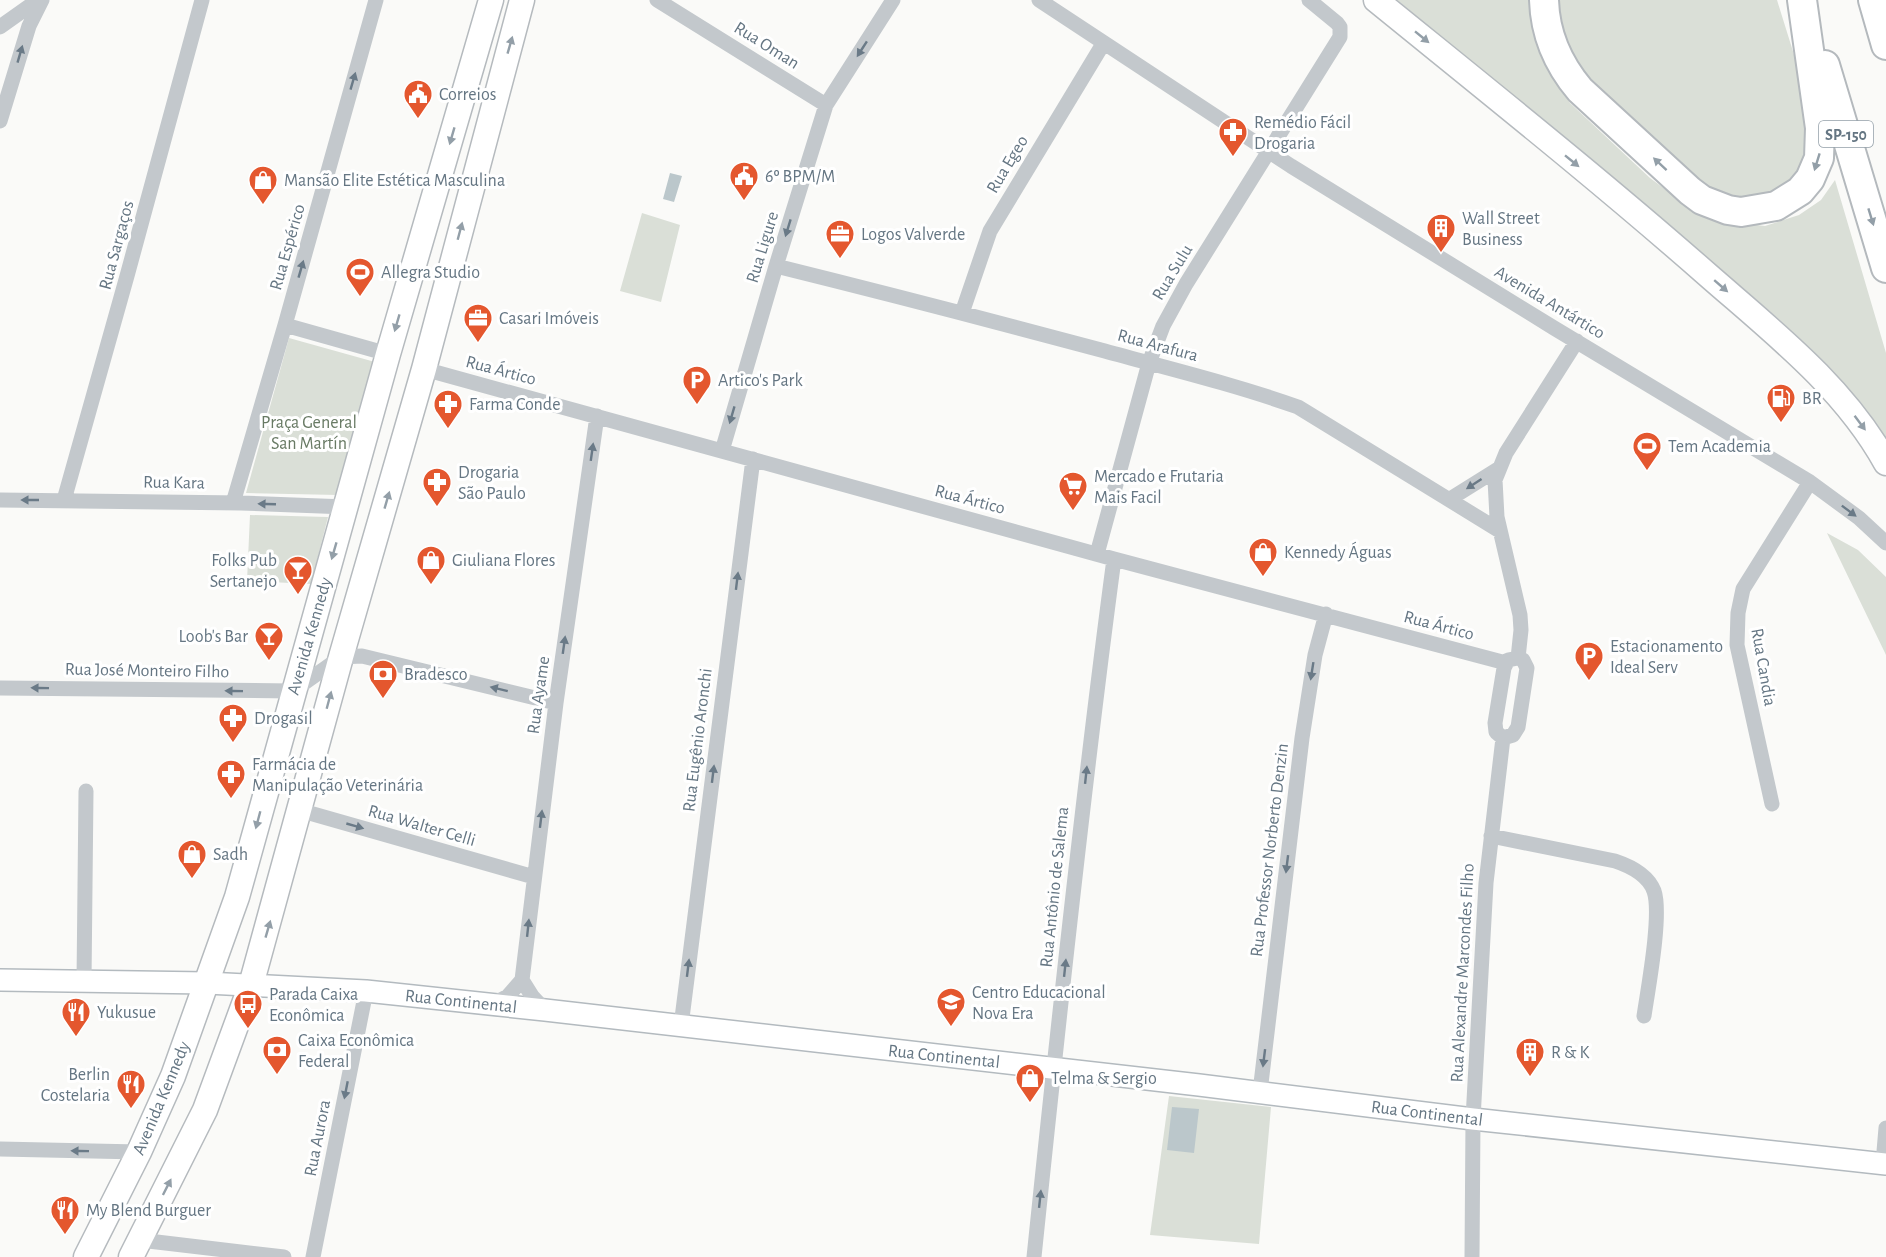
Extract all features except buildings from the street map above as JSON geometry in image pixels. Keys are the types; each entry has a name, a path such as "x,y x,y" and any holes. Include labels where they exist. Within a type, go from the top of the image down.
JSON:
{"highway":[{"path":"1544,0 1553,47 1568,76 1580,90 1690,191 1717,206 1741,212 1765,209 1786,201 1800,191 1810,178 1819,158 1820,128 1804,0"},
{"name":"SP-150","path":"1804,0 1886,268"},
{"path":"1873,0 1886,45"}],"main road":[{"name":"Avenida Kennedy","path":"86,1257 139,1152 173,1076 237,897 388,354 490,0"},
{"name":"Avenida Kennedy","path":"135,1248 206,1110 251,985 341,657 424,369 522,0"},
{"path":"1376,0 1663,235 1787,344 1854,414 1886,463"}],"street":[{"path":"0,27 38,0"},
{"path":"1,111 29,26 42,0"},
{"name":"Rua Sargaços","path":"64,500 128,276 202,0"},
{"name":"Rua Espérico","path":"233,503 376,0"},
{"name":"Rua Oman","path":"657,0 826,105"},
{"name":"Rua Ligure","path":"722,451 826,105 893,0"},
{"name":"Avenida Antártico","path":"1039,0 1269,152 1810,482 1858,518 1886,543"},
{"name":"Rua Sulu","path":"1097,554 1149,363 1163,326 1186,285 1340,38 1340,27 1337,23 1309,0"},
{"name":"Rua Egeo","path":"962,313 990,231 1104,44"},
{"name":"Rua Arafura","path":"776,266 1149,363 1298,406 1500,531"},
{"path":"285,325 388,354"},
{"path":"1512,660 1523,660 1527,668 1518,727 1513,735 1503,738 1496,732 1495,723 1512,660 1521,630 1520,615 1500,531 1495,490 1498,469 1515,437 1577,341"},
{"name":"Rua Ártico","path":"424,369 1114,559 1512,660"},
{"name":"Rua Ayame","path":"522,980 556,703 597,416"},
{"name":"Rua Eugênio Aronchi","path":"681,1026 753,459"},
{"path":"1450,499 1498,469"},
{"name":"Rua Candia","path":"1772,804 1737,645 1737,612 1743,589 1810,482"},
{"name":"Rua Kara","path":"0,500 347,507"},
{"name":"Rua Antônio de Salema","path":"1035,1257 1053,1068 1092,719 1114,559"},
{"name":"Rua Professor Norberto Denzin","path":"1260,1092 1302,738 1315,655 1326,614"},
{"path":"293,691 341,657 362,656 556,703"},
{"name":"Rua José Monteiro Filho","path":"0,688 293,691"},
{"name":"Rua Alexandre Marcondes Filho","path":"1472,1257 1473,1119 1486,883 1503,738"},
{"path":"84,981 86,791"},
{"name":"Rua Walter Celli","path":"299,810 534,877"},
{"path":"1491,836 1615,861 1632,868 1645,878 1654,892 1656,913 1644,1016"},
{"name":"Rua Continental","path":"0,980 207,983 366,991 1053,1068 1473,1119 1885,1163"},
{"path":"493,1004 507,996 522,980 545,1010"},
{"name":"Rua Aurora","path":"313,1257 366,991"},
{"path":"1885,1163 1886,1128"},
{"path":"0,1149 139,1152"},
{"path":"135,1248 284,1257"}],"green space":[{"path":"1397,0 1531,0 1533,27 1545,65 1570,103 1650,178 1677,198 1733,222 1765,226 1799,215 1821,200 1835,180 1886,353 1886,439 1847,387 1772,313"},
{"path":"1559,0 1777,0 1810,106 1812,138 1797,182 1758,198 1735,196 1704,185 1595,89 1570,58 1561,25"},
{"path":"642,213 680,225 661,302 620,291"},
{"name":"Praça General San Martín","path":"289,338 375,362 338,495 246,493"},
{"path":"250,515 328,517 311,584 247,581"},
{"path":"1827,533 1858,550 1886,577 1886,655"},
{"path":"1169,1096 1271,1107 1259,1244 1150,1235"}],"shaded area":[{"path":"670,173 682,176 674,202 663,199"},
{"path":"1172,1107 1199,1109 1194,1153 1167,1150"}],"place":[{"name":"Correios","path":"418,120"},
{"name":"Remédio Fácil Drogaria","path":"1233,158"},
{"name":"6º BPM/M","path":"744,202"},
{"name":"Mansão Elite Estética Masculina","path":"263,206"},
{"name":"Wall Street Business","path":"1441,254"},
{"name":"Logos Valverde","path":"840,260"},
{"name":"Allegra Studio","path":"360,298"},
{"name":"Casari Imóveis","path":"478,344"},
{"name":"Artico's Park","path":"697,406"},
{"name":"BR","path":"1781,424"},
{"name":"Farma Conde","path":"448,430"},
{"name":"Tem Academia","path":"1647,472"},
{"name":"Drogaria São Paulo","path":"437,508"},
{"name":"Mercado e Frutaria Mais Facil","path":"1073,512"},
{"name":"Kennedy Águas","path":"1263,578"},
{"name":"Giuliana Flores","path":"431,586"},
{"name":"Folks Pub Sertanejo","path":"298,596"},
{"name":"Loob's Bar","path":"269,662"},
{"name":"Estacionamento Ideal Serv","path":"1589,682"},
{"name":"Bradesco","path":"383,700"},
{"name":"Drogasil","path":"233,744"},
{"name":"Farmácia de Manipulação Veterinária","path":"231,800"},
{"name":"Sadh","path":"192,880"},
{"name":"Centro Educacional Nova Era","path":"951,1028"},
{"name":"Parada Caixa Econômica","path":"248,1030"},
{"name":"Yukusue","path":"76,1038"},
{"name":"Caixa Econômica Federal","path":"277,1076"},
{"name":"R & K","path":"1530,1078"},
{"name":"Telma & Sergio","path":"1030,1104"},
{"name":"Berlin Costelaria","path":"131,1110"},
{"name":"My Blend Burguer","path":"65,1236"}]}
